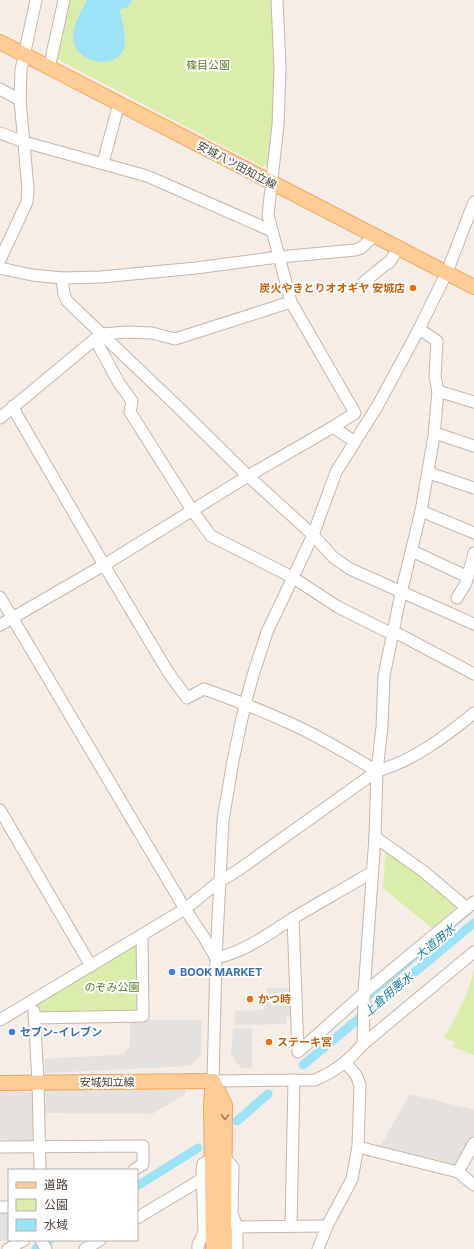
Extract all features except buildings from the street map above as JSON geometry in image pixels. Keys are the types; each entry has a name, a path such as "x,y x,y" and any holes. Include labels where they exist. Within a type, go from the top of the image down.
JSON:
{"main road":[{"name":"安城八ツ田知立線","path":"0,42 272,184 474,287"},
{"name":"安城知立線","path":"0,1083 213,1081"},
{"path":"213,1081 211,1104 218,1158 224,1249"},
{"path":"213,1249 218,1158"}],"street":[{"path":"0,260 27,202 28,189 20,100 21,70 36,0"},
{"path":"49,68 64,0"},
{"path":"0,625 104,565 248,476 355,413 291,302 268,215 278,125 280,68 277,0"},
{"path":"0,89 20,100"},
{"path":"103,163 119,103"},
{"path":"0,132 24,142 147,176 272,231"},
{"path":"474,202 447,272 419,329 378,405 336,472 313,535 267,632 245,704 223,820 216,958 213,1081 315,1080 326,1075 345,1062 357,1052 363,1044 474,952"},
{"path":"0,268 32,275 62,278 101,277 355,250 361,248 374,236"},
{"path":"364,282 390,262 398,248"},
{"path":"62,278 64,294 67,301 98,337 177,406 248,476 313,535 336,560 350,569 474,624"},
{"path":"0,418 98,337 127,332 152,333 175,339 291,302"},
{"path":"363,1044 364,1002 375,837 377,771 382,727 384,676 422,511 435,433 438,391 435,378 437,341 419,329"},
{"path":"98,337 119,383 132,401 130,412 192,510 211,536 292,577 338,607 474,674"},
{"path":"438,391 474,402"},
{"path":"13,406 104,565 168,672 187,698 204,689 245,704 297,726 377,771"},
{"path":"333,427 355,442"},
{"path":"435,433 474,446"},
{"path":"429,473 474,488"},
{"path":"422,511 474,533"},
{"path":"412,551 468,577"},
{"path":"457,598 466,583 474,553"},
{"path":"0,597 184,909 216,958"},
{"path":"0,1020 184,909 220,881 237,871 377,771 392,767 428,747 474,713"},
{"path":"0,810 91,966"},
{"path":"293,918 298,1052 364,1002 471,905 375,837"},
{"path":"216,958 229,956 253,944 293,918 372,872"},
{"path":"34,1018 143,1016 142,935"},
{"path":"33,1000 38,1082 40,1169"},
{"path":"318,1249 327,1226 352,1179 358,1147 360,1085 356,1075 345,1062"},
{"path":"291,1226 294,1080"},
{"path":"458,1172 474,1143"},
{"path":"0,1147 143,1146 143,1164 136,1169"},
{"path":"358,1147 458,1172 474,1185"},
{"path":"196,1248 204,1233 202,1179 203,1164 218,1158 233,1167 232,1213 237,1227 237,1249"},
{"path":"138,1217 202,1179"},
{"path":"237,1227 327,1226"},
{"path":"8,1249 22,1241"},
{"path":"85,1249 98,1241"}],"green space":[{"name":"篠目公園","path":"67,0 272,0 274,110 269,163 263,167 57,59 55,56"},
{"path":"386,847 456,907 433,929 383,888"},
{"name":"のぞみ公園","path":"136,942 139,944 140,1009 135,1014 41,1014 38,1007 40,1000"},
{"path":"474,968 474,1055 453,1047 455,1042 444,1038 466,996"}],"shaded area":[{"path":"267,988 295,988 294,1017 286,1017 286,1024 235,1025 235,1011 264,1010"},
{"path":"130,1020 202,1020 201,1055 190,1066 45,1073 44,1059 123,1054 130,1046"},
{"path":"252,1028 252,1068 241,1068 231,1053 233,1029"},
{"path":"185,1088 185,1094 152,1114 45,1113 46,1090"},
{"path":"0,1090 34,1093 35,1142 0,1139"},
{"path":"410,1094 474,1110 474,1135 457,1164 380,1147"},
{"path":"0,1212 8,1212 8,1240 0,1241"}],"water":[{"path":"87,0 132,0 127,8 120,9 125,43 122,52 116,58 99,62 89,59 81,54 75,47 73,38 74,28"}],"waterway":[{"name":"大道用水","path":"368,1000 472,911"},
{"name":"上倉用悪水","path":"303,1065 474,923"},
{"name":"上倉用悪水","path":"237,1121 268,1094"},
{"name":"上倉用悪水","path":"138,1185 198,1148"},
{"name":"上倉用悪水","path":"36,1249 48,1241"}],"place":[{"name":"炭火やきとりオオギヤ 安城店","path":"413,288"},
{"name":"BOOK MARKET","path":"172,972"},
{"name":"かつ時","path":"250,999"},
{"name":"セブン-イレブン","path":"12,1032"},
{"name":"ステーキ宮","path":"269,1042"}]}
